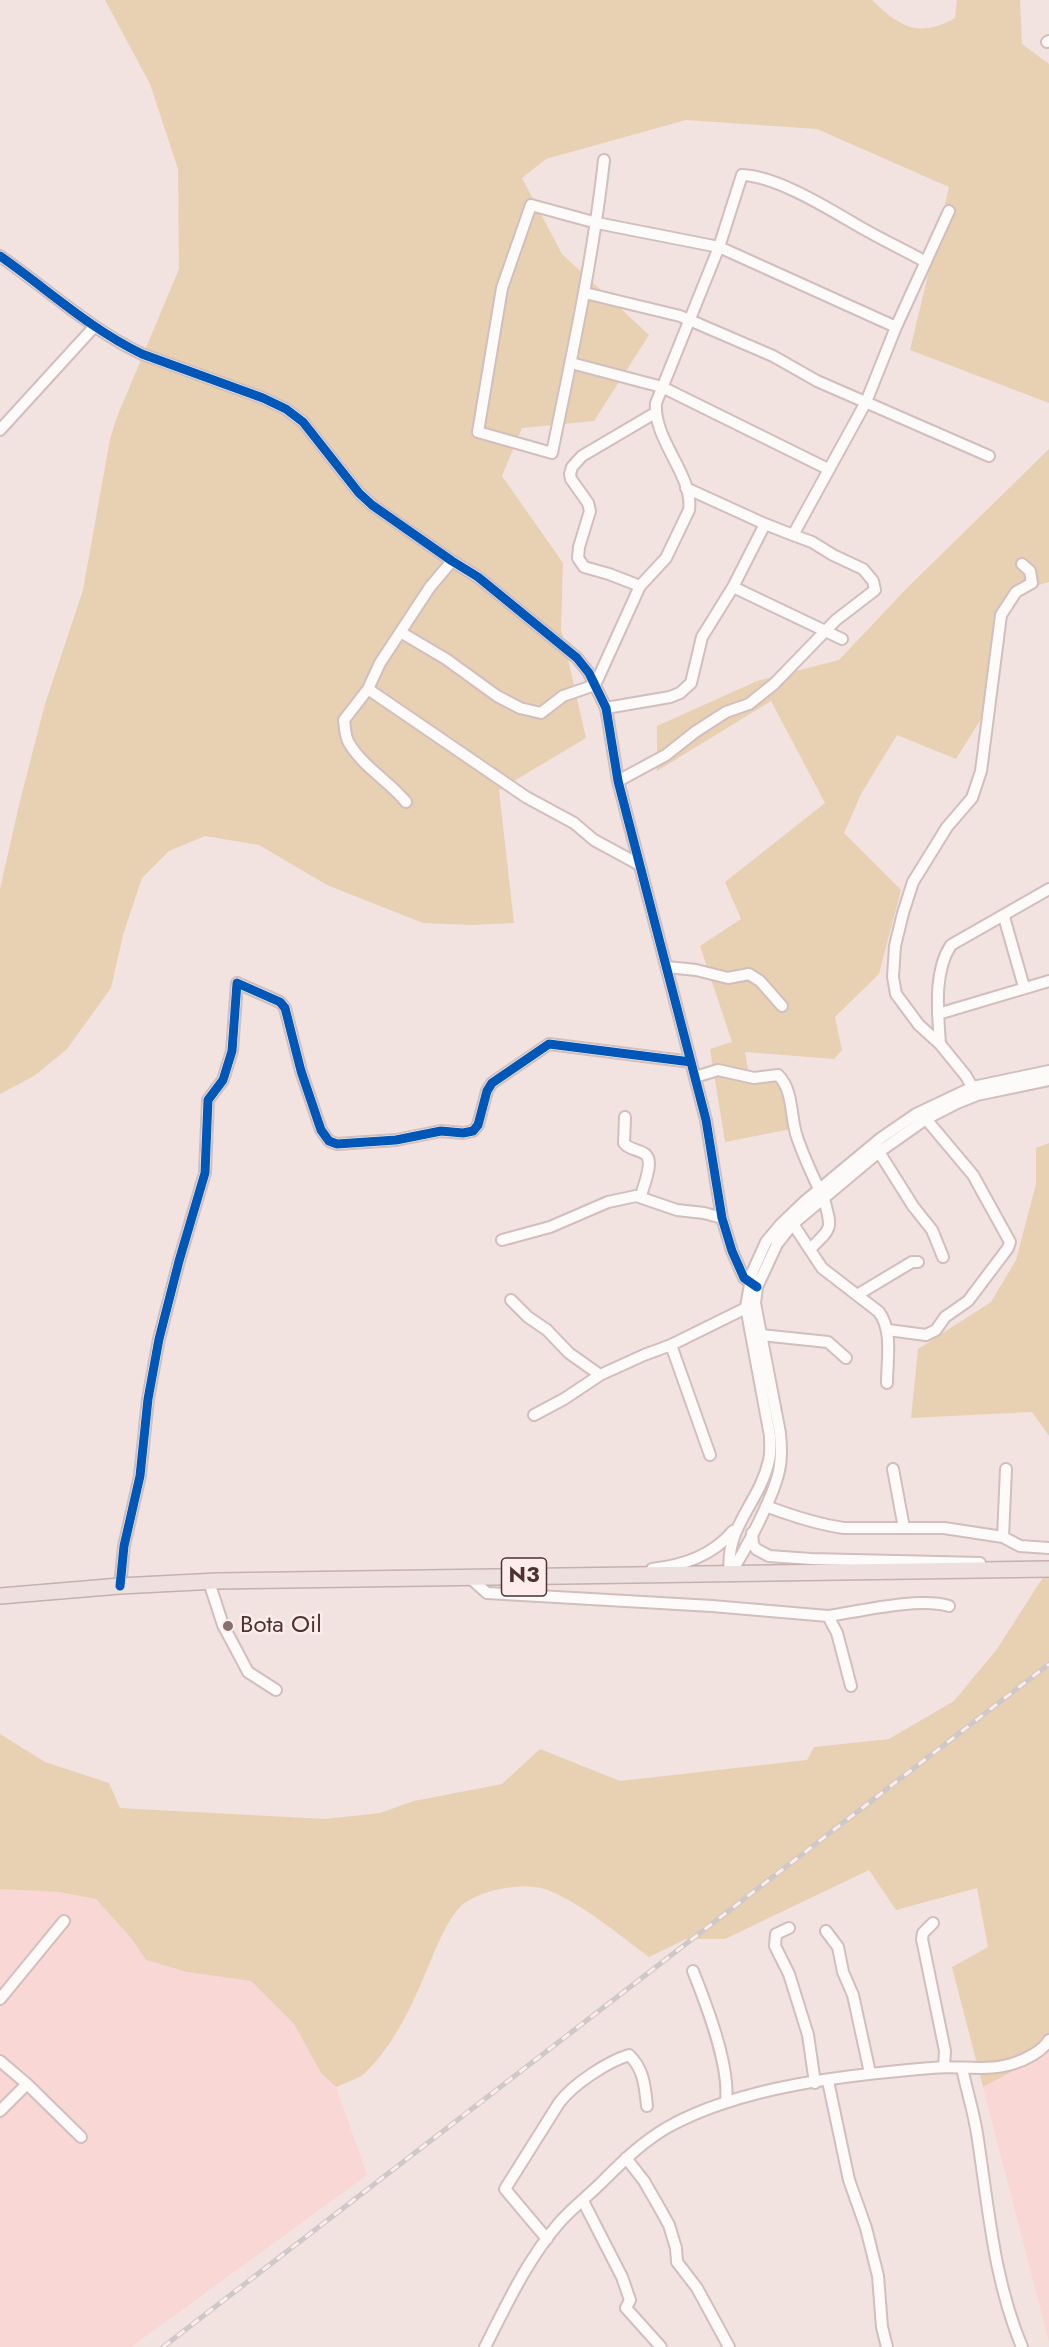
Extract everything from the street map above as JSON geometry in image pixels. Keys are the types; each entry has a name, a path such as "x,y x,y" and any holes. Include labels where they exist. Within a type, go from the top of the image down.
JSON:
{"highway":[{"name":"N3","path":"0,1596 120,1586 208,1582 1049,1567"}],"street":[{"path":"604,160 597,223 585,293 552,453 478,432 502,288 531,205 597,223 719,247 896,327"},
{"path":"402,633 446,659 497,696 519,708 541,713 563,696 595,685 640,586 666,558 689,510 690,501 686,488 655,414 662,387 719,247 742,175 754,176 828,208 926,262"},
{"path":"793,535 866,402 896,327 949,211"},
{"path":"0,256 94,327 142,354 263,398 286,409 303,422 372,506 478,577 577,658 590,673 606,708 618,781 706,1120 722,1218 737,1266 753,1285"},
{"path":"585,293 650,307 689,320 773,356 800,374 989,456"},
{"path":"0,430 94,327"},
{"path":"571,363 662,387 828,469"},
{"path":"640,586 584,567 578,558 590,511 588,503 570,474 572,466 582,456 655,414"},
{"path":"618,781 666,755 726,712 749,704 774,684 855,603 875,590 873,581 863,569 812,542 765,524 686,488"},
{"path":"606,708 670,697 680,693 691,683 702,638 733,587 765,524"},
{"path":"406,802 396,790 370,768 348,742 344,720 368,689 380,663 402,633 430,587 452,561"},
{"path":"975,1091 940,1044 920,1025 896,994 893,977 895,946 913,882 947,827 972,798 981,771 1001,615 1016,592 1032,583 1030,571 1022,564"},
{"path":"733,587 842,639"},
{"path":"368,689 526,797 574,823 594,840 640,866"},
{"path":"940,1044 938,1014 943,956 951,945 1049,889"},
{"path":"1004,916 1023,987"},
{"path":"667,967 696,970 728,978 748,974 760,981 782,1006"},
{"path":"938,1014 1049,981"},
{"path":"120,1586 124,1546 140,1476 148,1399 159,1339 178,1261 203,1182 208,1100 223,1080 232,1051 237,982 280,1002 285,1008 301,1071 321,1130 329,1141 337,1144 396,1140 441,1131 464,1133 473,1131 478,1125 487,1091 492,1083 549,1044 691,1062"},
{"path":"695,1077 718,1070 754,1078 778,1075 783,1080 789,1096 796,1136 831,1224 828,1233 810,1249"},
{"path":"753,1285 777,1244 793,1224 880,1138 916,1113 975,1091 1049,1071"},
{"path":"730,1574 728,1557 732,1540 758,1491 770,1458 770,1436 751,1305 753,1285 766,1242 781,1224 926,1119 975,1091 1049,1080"},
{"path":"625,1117 624,1143 645,1154 648,1158 649,1167 641,1196"},
{"path":"888,1330 927,1335 936,1330 945,1317 968,1301 1008,1248 1010,1242 973,1175 926,1119"},
{"path":"879,1152 913,1206 932,1230 943,1257"},
{"path":"502,1240 550,1227 609,1202 641,1196 677,1210 722,1218"},
{"path":"793,1224 822,1268 885,1319 888,1330 887,1383"},
{"path":"857,1295 912,1262 918,1262"},
{"path":"511,1300 528,1317 547,1330 569,1353 600,1376"},
{"path":"730,1574 766,1506 779,1472 781,1454 780,1433 761,1335 751,1305"},
{"path":"534,1415 600,1376 671,1345 751,1305"},
{"path":"761,1335 828,1342 846,1358"},
{"path":"671,1345 710,1455"},
{"path":"893,1469 904,1528"},
{"path":"1003,1537 1006,1469"},
{"path":"766,1506 810,1522 830,1526 944,1528 1003,1537 1020,1546 1049,1548"},
{"path":"591,1576 657,1569 695,1560 714,1550 739,1524"},
{"path":"752,1531 753,1544 756,1549 769,1557 1049,1567"},
{"path":"469,1577 487,1593 828,1616 890,1606 938,1603 949,1606"},
{"path":"208,1582 223,1624 248,1672 276,1690"},
{"path":"828,1616 837,1633 851,1686"},
{"path":"0,1999 64,1921"},
{"path":"933,1923 923,1933 922,1939 945,2051 944,2067"},
{"path":"789,1928 776,1935 775,1946 789,1974 808,2035 815,2083"},
{"path":"826,1931 838,1947 843,1972 854,1995 870,2073"},
{"path":"693,1971 715,2031 728,2090 726,2101"},
{"path":"485,2347 519,2281 560,2222 645,2141 669,2127 726,2101 815,2083 870,2073 944,2067 987,2068 1013,2064 1045,2048 1049,2040"},
{"path":"547,2239 505,2189 559,2103 567,2093 586,2078 629,2055 635,2061 644,2079 647,2106"},
{"path":"0,2061 81,2136"},
{"path":"962,2068 978,2137 999,2281 1022,2347"},
{"path":"828,2081 849,2180 866,2228 878,2276 882,2327 887,2347"},
{"path":"0,2111 27,2084"},
{"path":"626,2158 644,2181 669,2225 676,2248 677,2262 697,2288 729,2347"},
{"path":"583,2201 622,2277 630,2300 626,2308 660,2347"},
{"path":"1011,2347 1016,2347"}],"shaded area":[{"path":"105,0 872,0 900,23 910,27 930,28 955,18 957,0 1020,0 1022,44 1049,64 1049,403 910,350 949,187 817,129 686,120 546,159 522,178 562,254 649,335 594,421 522,428 502,476 563,563 561,629 586,738 499,790 514,923 471,925 423,923 327,885 259,845 205,836 169,851 142,878 123,935 111,988 67,1049 34,1076 0,1094 0,889 45,704 83,590 110,439 179,269 178,169 150,84"},
{"path":"1049,449 1049,582 1007,594 981,719 956,759 897,735 861,794 844,833 901,890 879,974 835,1017 842,1050 834,1059 745,1052 750,1082 777,1077 791,1129 725,1142 710,1049 732,1042 700,946 741,919 725,882 825,803 771,701 657,771 657,726 757,681 839,660 907,588"},
{"path":"1049,1143 1049,1436 1032,1412 911,1418 918,1349 991,1302 1016,1260 1036,1184 1036,1148"},
{"path":"1049,1568 1049,2045 1034,2060 983,2087 952,1967 988,1947 977,1888 896,1910 869,1870 725,1939 686,1939 649,1957 604,1923 555,1893 533,1887 496,1890 473,1898 459,1908 439,1943 413,2002 387,2047 365,2073 336,2087 321,2073 294,2024 251,1981 187,1972 146,1960 132,1939 96,1899 59,1892 0,1889 0,1734 45,1762 109,1783 120,1808 325,1819 380,1813 414,1801 502,1784 540,1749 620,1781 807,1760 814,1747 889,1739 954,1701 997,1649"},
{"path":"0,1889 59,1892 96,1899 132,1939 146,1960 187,1972 251,1981 294,2024 321,2073 336,2087 367,2175 131,2347 0,2347"},
{"path":"1049,2045 1049,2342 983,2087 1034,2060"}],"railway":[{"path":"163,2347 1049,1664"}],"cycle path":[{"path":"0,256 87,321 123,344 142,354 263,398 286,409 303,422 359,493 372,505 478,577 577,658 589,673 606,708 618,781 706,1120 722,1218 732,1251 744,1278 757,1287"},
{"path":"120,1586 124,1546 140,1476 148,1399 159,1339 205,1173 208,1100 223,1080 232,1051 237,983 280,1002 285,1008 301,1071 321,1130 329,1141 337,1144 396,1140 441,1131 463,1133 473,1131 478,1125 487,1091 492,1083 549,1044 691,1062"}],"place":[{"name":"Bota Oil","path":"228,1626"}]}
